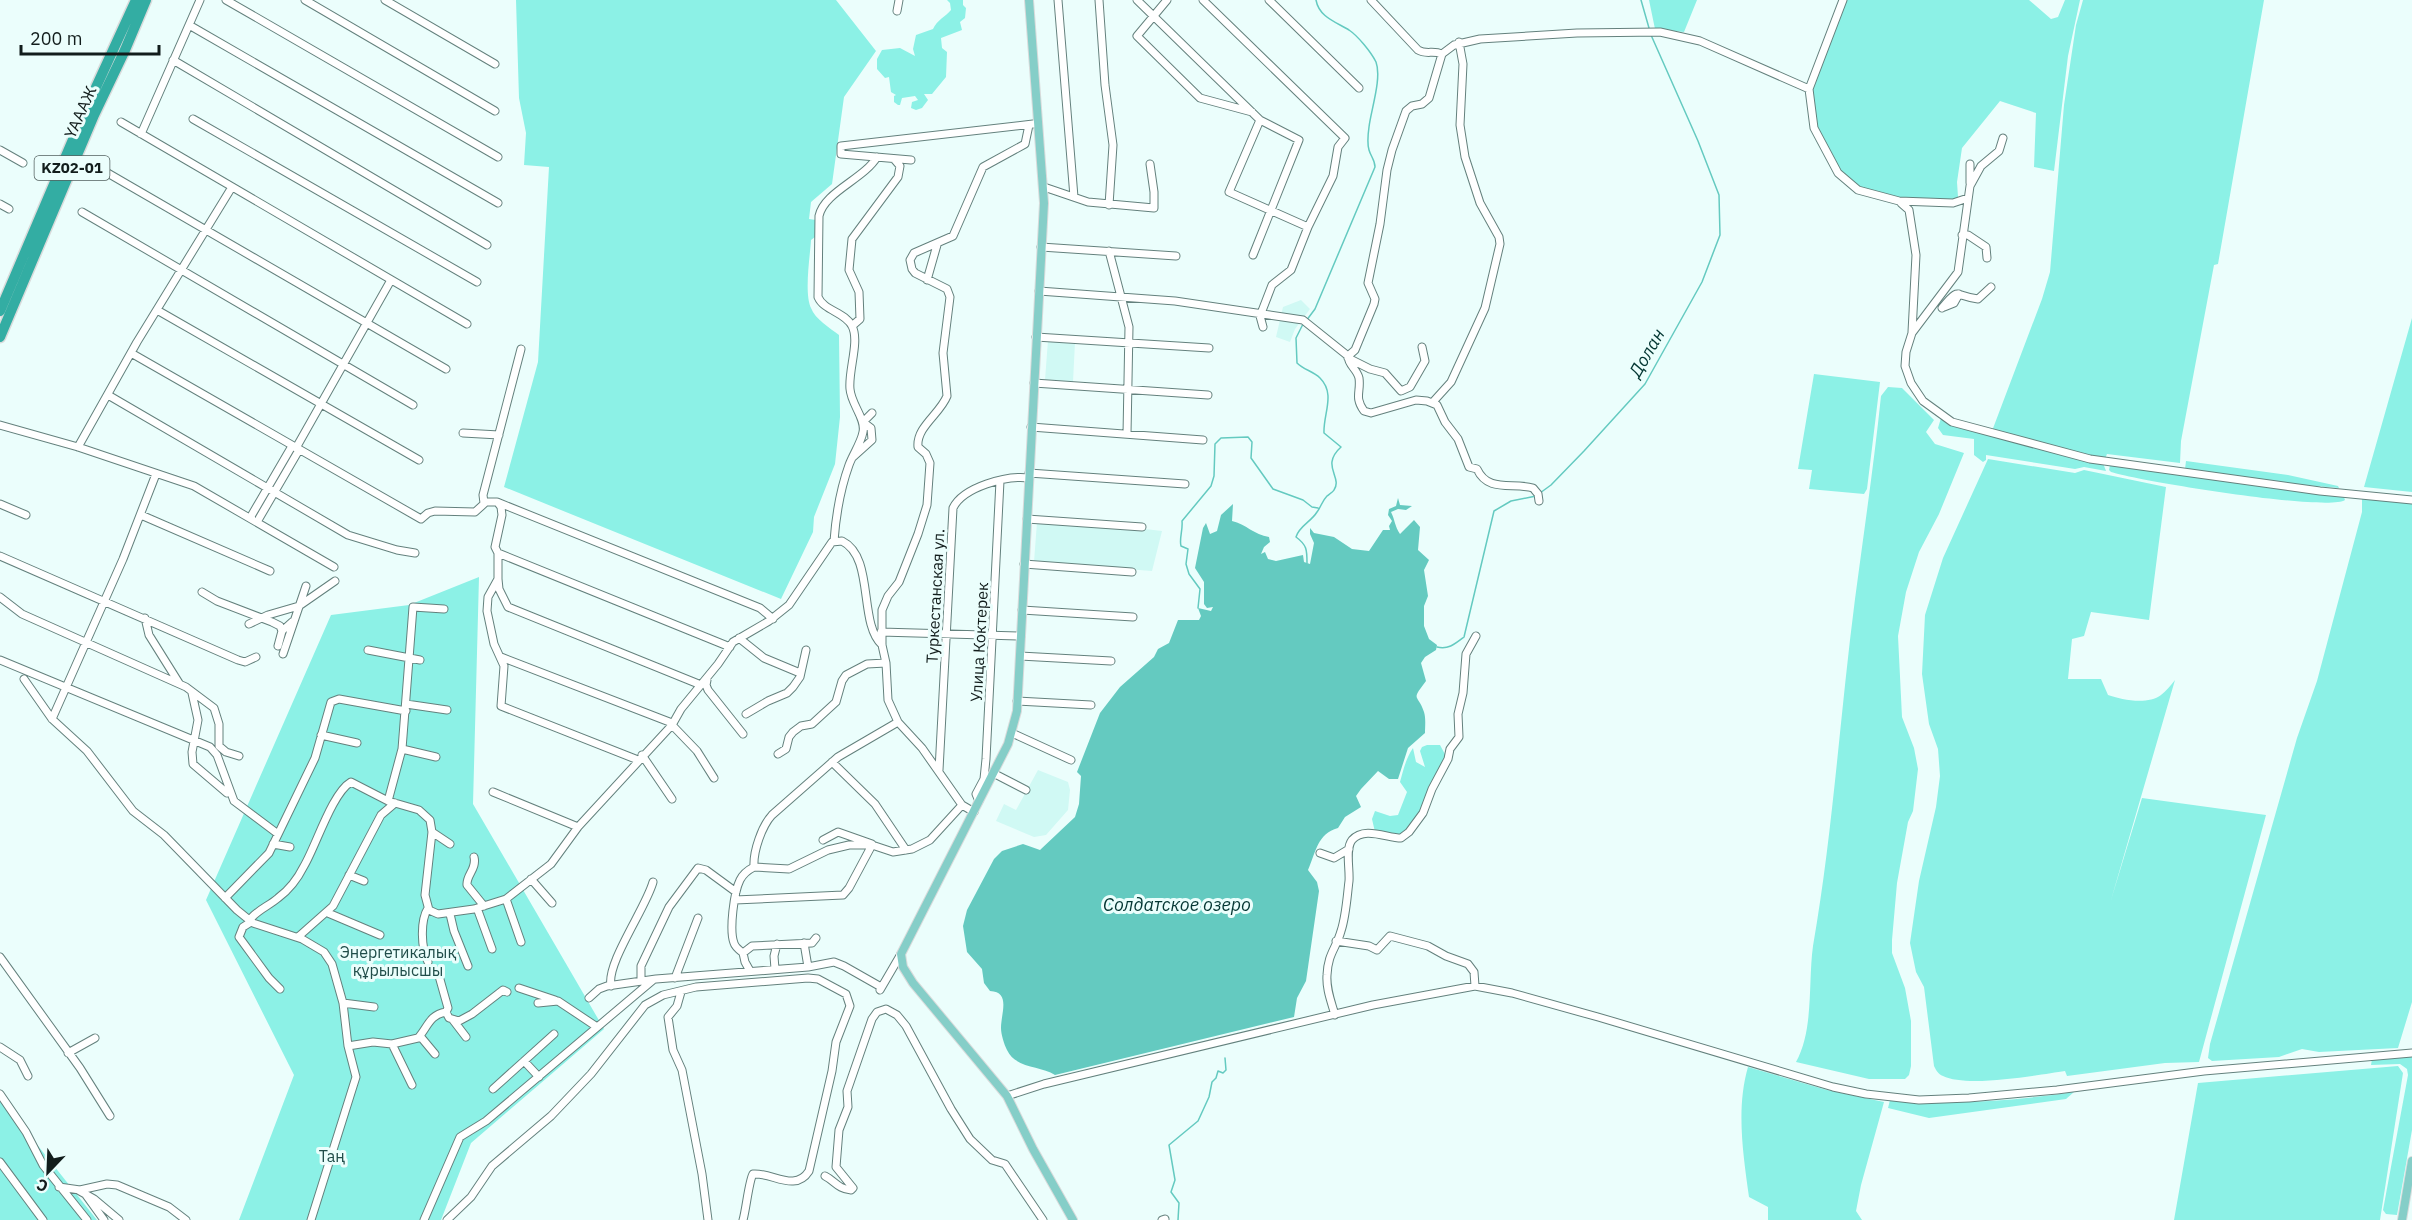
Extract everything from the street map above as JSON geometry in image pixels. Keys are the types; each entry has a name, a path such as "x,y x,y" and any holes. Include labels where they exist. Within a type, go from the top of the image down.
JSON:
{"highway":[{"name":"ҮАААЖ","path":"0,311 86,109 136,0"},
{"name":"ҮАААЖ","path":"0,337 94,115 146,0"}],"main road":[{"path":"1029,0 1034,124 1044,187 1017,701 1012,733 974,812 896,956 913,983 1007,1096 1033,1149 1073,1220"},
{"path":"2402,1220 2412,1161"}],"street":[{"path":"141,134 200,0"},
{"path":"226,0 498,157"},
{"path":"305,0 495,111"},
{"path":"385,0 495,64"},
{"path":"897,10 898,0"},
{"path":"1058,0 1074,197"},
{"path":"1099,0 1105,85 1113,145 1109,205"},
{"path":"1137,0 1260,120 1299,140 1253,255"},
{"path":"1167,0 1137,36 1200,98 1252,112"},
{"path":"1203,0 1345,138 1338,147 1333,176 1308,226 1291,270 1272,285 1261,313 1263,327"},
{"path":"1269,0 1359,88"},
{"path":"1371,0 1418,50 1425,53 1442,54"},
{"path":"1843,0 1809,89 1814,128 1838,173 1865,194 1899,201 1953,203 1968,198"},
{"path":"189,25 498,203"},
{"path":"1348,357 1355,350 1374,304 1375,299 1368,284 1392,150 1406,111 1426,102 1442,54 1459,42 1630,31 1673,34 1700,41 1809,89"},
{"path":"1432,403 1451,382 1485,308 1500,244 1499,237 1480,203 1465,157 1460,125 1463,64 1459,42"},
{"path":"173,60 487,244"},
{"path":"193,119 477,282"},
{"path":"1260,120 1229,192 1308,226"},
{"path":"120,122 467,324"},
{"path":"911,159 842,154 842,146 1034,124"},
{"path":"974,812 962,805 939,770 898,722 888,700 881,632 882,607 899,582 927,505 930,463 926,454 918,447 917,441 922,429 947,396 943,353 950,297 947,289 927,280 912,269 910,260 914,253 937,245 954,234 983,167 1025,144 1034,124"},
{"path":"1970,186 1981,166 1999,151 2003,138"},
{"path":"0,150 23,163"},
{"path":"834,541 838,501 852,458 863,434 863,422 852,402 850,390 854,342 852,326 822,304 818,297 819,212 828,200 873,164 877,157"},
{"path":"852,326 860,319 861,309 858,287 849,270 852,239 898,177 900,166 894,159"},
{"path":"1044,187 1088,202 1155,207 1150,164"},
{"path":"1912,333 1958,272 1970,186 1970,164"},
{"path":"99,168 446,369"},
{"path":"78,447 131,353 232,187"},
{"path":"1899,201 1909,210 1916,255 1912,333 1906,352 1905,366 1911,383 1923,401 1952,422 2090,459 2320,491 2412,500"},
{"path":"1909,210 1914,202"},
{"path":"0,204 9,209"},
{"path":"82,212 414,405"},
{"path":"1962,235 1968,235 1986,248 1987,258"},
{"path":"927,280 937,245"},
{"path":"1041,247 1176,256"},
{"path":"1109,251 1129,327 1127,434"},
{"path":"1958,272 1966,275"},
{"path":"253,520 391,280"},
{"path":"1930,309 1942,308 1954,303 1959,294 1978,298 1991,287"},
{"path":"1039,291 1175,302 1305,321 1348,357 1370,369 1385,372 1401,391 1410,387 1425,361 1422,347"},
{"path":"157,310 419,460"},
{"path":"1036,337 1209,348"},
{"path":"484,503 483,495 521,349"},
{"path":"131,353 421,519 435,511 475,512 484,503 491,501 760,609 772,619"},
{"path":"1348,357 1359,376 1358,402 1364,411 1371,413 1416,400 1437,405 1458,439 1469,468 1477,469 1481,477 1498,485 1533,488 1538,494 1539,501"},
{"path":"1034,383 1208,394"},
{"path":"108,395 348,535 415,553"},
{"path":"863,422 868,420 872,413"},
{"path":"852,458 866,448 873,438 870,426 863,422"},
{"path":"0,425 78,447 194,486 334,567"},
{"path":"1031,427 1203,440"},
{"path":"463,433 499,435"},
{"path":"52,719 105,601 156,474"},
{"name":"Туркестанская ул.","path":"939,770 955,504 967,491 1000,481 1029,476 1185,484"},
{"name":"Улица Коктерек","path":"979,801 976,794 984,779 987,759 1000,481"},
{"path":"498,503 502,510 495,547 498,553 498,579 508,607 701,685"},
{"path":"0,504 26,515"},
{"path":"141,515 270,572"},
{"path":"1027,519 1142,527"},
{"path":"428,908 438,915 450,914 506,900 551,864 578,827 672,724 729,647 789,605 830,543 834,541 847,543 856,553 868,609 878,641 882,645"},
{"path":"498,553 729,647"},
{"path":"0,556 242,661 256,657"},
{"path":"1024,564 1132,572"},
{"path":"498,579 488,597 487,611 494,644 501,657 505,673 501,706 640,758 672,798"},
{"path":"249,624 263,617 299,606 335,581"},
{"path":"283,654 306,585"},
{"path":"202,592 263,617 280,626 282,631"},
{"path":"0,597 22,614 179,683 214,708 219,724 219,746 226,752 239,756"},
{"path":"298,937 328,913 381,815 392,802 402,749 411,659 413,607 444,609"},
{"path":"1022,610 1133,617"},
{"path":"145,618 149,635 179,683"},
{"path":"278,646 282,631 292,622"},
{"path":"881,632 1021,636"},
{"path":"1320,853 1335,858 1348,849 1353,840 1362,834 1401,838 1409,832 1423,813 1432,789 1448,759 1450,749 1459,737 1458,714 1463,693 1466,654 1476,636"},
{"path":"739,638 764,658 800,673"},
{"path":"368,650 420,660"},
{"path":"746,714 787,693 797,683 806,650"},
{"path":"1020,656 1112,661"},
{"path":"501,657 672,724 696,751 714,778"},
{"path":"0,660 210,747 215,753 230,796"},
{"path":"778,754 786,749 789,736 793,732 801,726 812,724 836,702 843,678 867,664 886,663"},
{"path":"708,678 707,687 743,734"},
{"path":"24,679 52,719 87,751 133,811 164,835 225,898 250,921 298,937 328,957 332,964 356,1077 311,1220"},
{"path":"192,693 198,720 193,741 193,764 237,804 278,834"},
{"path":"225,898 269,853 315,758 327,710 333,700 447,710"},
{"path":"1017,701 1091,705"},
{"path":"754,867 758,846 768,819 843,753 898,722"},
{"path":"1012,733 1071,760"},
{"path":"321,735 357,743"},
{"path":"402,749 436,757"},
{"path":"832,762 875,804 906,850"},
{"path":"993,773 1026,790"},
{"path":"280,989 268,978 239,937 243,927 254,914 279,898 296,879 305,866 337,799 351,782 392,802 424,812 430,820 432,832 425,895 428,908 422,921 428,962"},
{"path":"493,792 578,827"},
{"path":"823,840 838,832 893,852 906,850 930,840 962,805"},
{"path":"432,832 450,844"},
{"path":"273,844 290,847"},
{"path":"750,971 743,953 736,947 733,938 736,896 744,874 754,867 789,869 835,848 874,846"},
{"path":"641,981 641,966 669,907 698,868 706,870 736,896 843,895 874,846"},
{"path":"1335,1015 1327,990 1328,961 1341,933 1349,879 1348,849"},
{"path":"474,857 475,865 466,882 481,907 492,949"},
{"path":"349,875 364,881"},
{"path":"531,879 552,903"},
{"path":"611,986 612,971 653,882"},
{"path":"506,900 521,942"},
{"path":"328,913 380,935"},
{"path":"450,914 454,932 468,966"},
{"path":"675,978 698,918"},
{"path":"1336,941 1369,946 1377,950 1390,936 1428,946 1446,957 1468,964 1474,972 1475,986"},
{"path":"743,953 752,946 804,943 812,942 816,938"},
{"path":"804,943 808,967"},
{"path":"776,969 774,956 777,944"},
{"path":"589,998 599,989 641,981 837,963 881,989 896,956"},
{"path":"0,957 110,1116"},
{"path":"439,976 448,1004 446,1012"},
{"path":"447,1220 471,1197 492,1166 551,1116 591,1074 645,1005 663,995 709,986 818,979 846,994 849,999 849,1013 836,1042 832,1071 808,1174 793,1182 753,1174 749,1181 749,1196 743,1220"},
{"path":"424,1220 460,1137 486,1120 653,980"},
{"path":"1007,1096 1056,1081 1372,1005 1475,986 1512,993 1598,1017 1833,1087 1866,1094 1919,1100 2057,1090 2204,1071 2412,1053"},
{"path":"519,988 555,1000 597,1027"},
{"path":"453,1020 459,1021 503,990 507,992"},
{"path":"681,992 677,1006 668,1017 673,1050 682,1070 708,1220"},
{"path":"538,1003 555,1000"},
{"path":"342,1003 374,1007"},
{"path":"825,1176 844,1190 853,1188 836,1167 839,1130 848,1107 847,1091 872,1019 881,1010 889,1009 906,1026 970,1139 992,1160 1005,1164 1043,1220"},
{"path":"348,1046 373,1042 392,1044 413,1041 420,1036 434,1016 446,1012"},
{"path":"446,1012 466,1037"},
{"path":"494,1089 554,1034"},
{"path":"420,1036 435,1054"},
{"path":"68,1053 95,1038"},
{"path":"392,1044 412,1085"},
{"path":"0,1047 20,1060 28,1076"},
{"path":"524,1061 538,1077"},
{"path":"0,1095 22,1125 43,1165 58,1187 87,1220"},
{"path":"0,1161 42,1220"},
{"path":"58,1187 80,1191 117,1185 169,1207 186,1220"},
{"path":"80,1191 104,1220"},
{"path":"80,1191 119,1220"}],"shaded area":[{"path":"1301,300 1310,309 1295,329 1290,342 1276,337 1283,307"},
{"path":"1048,340 1075,342 1073,382 1045,380"},
{"path":"1037,522 1162,531 1152,571 1034,562"},
{"path":"1038,770 1068,782 1070,790 1068,810 1046,835 1034,837 996,821 1004,804 1016,810"}],"green space":[{"path":"516,0 836,0 876,51 844,97 832,184 811,202 809,219 816,220 816,222 815,237 811,240 809,301 816,316 839,335 840,417 835,464 814,517 813,532 781,599 504,487 538,362 549,167 524,165 526,133 519,98"},
{"path":"947,0 963,0 966,8 965,18 960,22 962,30 941,38 942,48 947,52 946,77 932,94 924,94 928,100 922,108 916,110 911,108 912,102 918,100 915,96 902,98 898,105 894,102 896,95 891,92 889,77 885,78 877,69 877,59 882,50 900,48 915,56 913,49 916,35 933,29 951,10"},
{"path":"1649,0 1697,0 1684,32 1655,29"},
{"path":"1845,0 2029,0 2051,19 2058,17 2065,0 2080,0 2068,56 2054,171 2034,167 2036,113 2000,101 1962,148 1957,182 1958,197 1961,199 1952,202 1912,201 1865,192 1842,173 1814,124 1812,91"},
{"path":"2083,0 2264,0 2218,264 2214,265 2181,441 2180,463 2107,454 2105,459 1992,431 2050,272 2064,105 2076,25"},
{"path":"2412,318 2412,492 2364,487"},
{"path":"1814,374 1880,382 1867,489 1864,494 1809,489 1812,470 1798,469"},
{"path":"1888,387 1902,388 1934,420 1926,432 1935,444 1964,453 1939,514 1919,552 1906,592 1898,636 1902,717 1914,748 1918,769 1913,811 1908,822 1897,883 1892,940 1892,953 1905,988 1911,1021 1911,1066 1909,1075 1905,1079 1869,1079 1796,1062 1802,1049 1808,1021 1813,946 1826,860 1855,599 1881,396"},
{"path":"1941,418 2103,463 2106,471 2084,467 2075,469 1986,455 1986,460 1983,462 1974,455 1974,439 1943,435 1938,428"},
{"path":"1988,459 2075,473 2084,470 2166,487 2149,620 2091,612 2084,636 2072,639 2068,679 2101,679 2108,695 2142,701 2161,695 2175,680 2111,900 2142,798 2266,815 2199,1062 2165,1063 2067,1076 2065,1071 1985,1081 1954,1079 1941,1075 1934,1066 1924,987 1916,972 1910,943 1919,881 1936,807 1940,776 1938,749 1929,724 1922,674 1925,615 1943,558"},
{"path":"2186,461 2288,475 2339,488 2270,482 2185,469"},
{"path":"2110,465 2340,495 2345,500 2331,503 2305,502 2232,494 2111,472"},
{"path":"2362,496 2412,504 2412,1002 2398,1048 2319,1052 2302,1049 2279,1057 2212,1061 2208,1058 2210,1044 2297,738 2317,681 2362,512"},
{"name":"Энергетикалық құрылысшы","path":"479,577 473,804 604,1029 471,1143 441,1220 239,1220 294,1075 206,900 331,615 409,605"},
{"path":"1427,745 1440,745 1447,758 1422,812 1402,835 1375,832 1372,819 1375,811 1390,816 1398,815 1407,792 1400,782 1407,760 1413,748 1416,762 1425,767 1420,751"},
{"path":"2412,1056 2412,1130 2397,1215 2386,1214 2383,1210 2408,1075 2407,1069 2400,1064 2371,1065 2372,1059"},
{"path":"2398,1066 2403,1073 2380,1220 2174,1220 2198,1083"},
{"path":"1748,1067 1827,1090 1884,1102 1856,1211 1862,1220 1768,1220 1768,1207 1749,1197 1741,1115"},
{"path":"2074,1092 2066,1099 1929,1118 1888,1108 1890,1100 1982,1101"},
{"path":"0,1098 97,1220 0,1220"}],"water":[{"name":"Солдатское озеро","path":"1398,498 1400,505 1412,506 1406,510 1398,509 1391,512 1398,531 1400,534 1414,520 1420,527 1418,550 1429,560 1424,570 1428,596 1424,606 1424,626 1429,639 1437,645 1436,650 1425,657 1421,663 1426,681 1417,697 1425,714 1425,733 1408,748 1398,779 1389,779 1378,771 1356,796 1361,807 1345,817 1338,828 1321,839 1318,844 1308,870 1317,882 1319,891 1306,981 1297,998 1294,1017 1055,1075 1016,1061 1007,1050 1002,1036 1003,999 997,992 990,991 984,983 982,969 967,952 963,926 967,910 994,859 1002,851 1023,844 1040,850 1075,817 1079,804 1081,776 1077,772 1100,713 1120,687 1154,657 1158,649 1169,643 1178,620 1199,620 1201,616 1198,608 1211,611 1213,607 1207,608 1204,604 1204,582 1195,568 1206,523 1210,534 1217,531 1221,515 1233,504 1232,521 1269,537 1270,542 1261,554 1265,552 1268,559 1276,561 1303,555 1304,562 1310,564 1314,543 1310,528 1314,533 1334,537 1352,549 1369,551 1383,530 1390,530 1389,526 1392,521 1388,515 1389,509 1396,506"}],"waterway":[{"path":"1306,321 1315,309 1375,167 1369,150 1368,138 1378,77 1376,62 1368,49 1349,30 1324,15 1316,0"},
{"name":"Долан","path":"1641,0 1649,28"},
{"name":"Долан","path":"1540,493 1551,485 1584,451 1645,384 1702,282 1720,235 1719,195 1651,35"},
{"path":"1303,324 1296,338 1297,363 1320,378 1325,384 1328,404 1324,433 1341,447 1332,460 1336,480 1334,490 1325,498 1296,537 1306,548 1307,563"},
{"path":"1198,608 1200,589 1189,574 1186,564 1188,549 1181,546 1182,521 1211,486 1214,476 1215,444 1221,438 1248,437 1252,442 1251,458 1273,489 1318,508"},
{"name":"Долан","path":"1437,647 1448,647 1464,637 1494,511 1511,501 1536,496"},
{"path":"1178,1220 1179,1203 1171,1192 1175,1180 1169,1145 1198,1121 1218,1071 1223,1073 1226,1070 1225,1058"}],"park label":[{"name":"Таң","path":"332,1156"}]}
